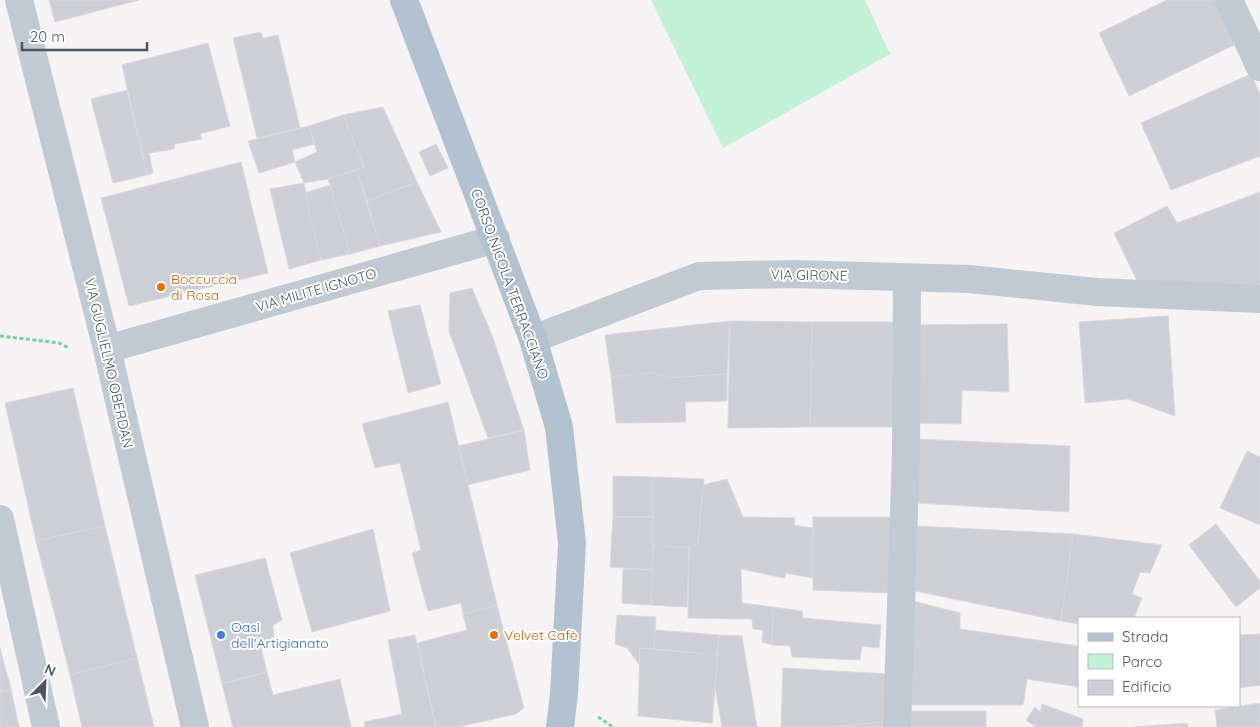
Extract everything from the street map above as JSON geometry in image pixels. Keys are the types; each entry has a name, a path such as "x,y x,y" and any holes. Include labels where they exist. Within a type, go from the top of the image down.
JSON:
{"main road":[{"name":"CORSO NICOLA TERRACCIANO","path":"404,0 533,339 559,426 572,543 564,694 560,727"}],"street":[{"name":"VIA GUGLIELMO OBERDAN","path":"19,0 107,349 195,727"},
{"path":"1229,0 1260,67"},
{"name":"VIA MILITE IGNOTO","path":"107,349 496,239"},
{"name":"VIA GIRONE","path":"533,339 699,276 793,274 969,279 1097,292 1260,299"},
{"path":"897,727 906,451 906,278"},
{"path":"0,519 46,727"}],"path":[{"path":"0,336 59,343 68,346 72,354"}],"green space":[{"path":"651,0 865,0 890,54 723,148"}],"building":[{"path":"49,0 139,0 55,22"},
{"path":"1167,0 1217,0 1238,43 1129,96 1099,33"},
{"path":"261,32 263,38 278,35 300,128 257,138 233,38"},
{"path":"208,43 230,126 200,134 202,139 175,144 174,149 149,153 153,173 147,175 122,65"},
{"path":"1251,74 1260,94 1260,156 1171,190 1141,123"},
{"path":"127,90 147,175 113,183 91,99"},
{"path":"383,107 417,182 367,201 357,170 364,167 343,115"},
{"path":"343,115 364,167 328,179 304,183 295,162 317,152 309,126"},
{"path":"309,126 314,144 292,150 295,162 259,173 248,141"},
{"path":"436,144 448,168 430,176 419,152"},
{"path":"241,162 268,273 129,306 101,198"},
{"path":"357,170 380,246 350,254 328,179"},
{"path":"417,182 441,232 380,246 367,201"},
{"path":"304,183 321,260 289,269 270,189"},
{"path":"330,185 350,254 321,260 305,193"},
{"path":"1260,192 1260,290 1139,285 1114,233 1167,206 1177,223"},
{"path":"472,288 493,338 524,430 488,438 449,331 450,293"},
{"path":"420,305 441,384 408,393 388,311"},
{"path":"1168,316 1175,416 1128,399 1085,403 1079,322"},
{"path":"730,321 727,374 668,378 652,372 611,377 605,335"},
{"path":"730,321 812,322 810,427 728,428"},
{"path":"812,322 901,322 902,427 810,427"},
{"path":"1007,324 1009,392 962,390 961,424 918,423 918,325"},
{"path":"652,372 668,378 727,374 727,401 685,402 686,422 616,423 611,377"},
{"path":"73,388 105,526 36,541 5,403"},
{"path":"448,402 497,605 463,614 461,603 428,611 412,553 421,550 400,463 375,468 362,424"},
{"path":"524,430 530,470 468,485 459,446"},
{"path":"916,439 1070,446 1069,512 917,503"},
{"path":"1247,451 1260,457 1260,525 1220,508"},
{"path":"613,476 653,477 653,517 613,517"},
{"path":"653,477 704,479 698,544 689,548 653,546"},
{"path":"727,479 743,517 795,518 794,525 813,528 813,578 786,573 784,578 741,569 742,603 773,607 772,645 762,642 763,630 753,629 752,619 688,618 689,548 698,544 703,485"},
{"path":"613,517 653,517 653,570 610,567"},
{"path":"813,517 892,517 892,593 813,590"},
{"path":"1216,524 1260,581 1260,588 1236,607 1189,545"},
{"path":"105,526 137,658 70,675 36,541"},
{"path":"917,526 1073,534 1061,621 915,591"},
{"path":"373,529 390,611 312,632 290,553"},
{"path":"1073,534 1162,545 1150,573 1140,572 1132,594 1142,598 1134,617 1078,617 1078,624 1061,621"},
{"path":"653,546 689,548 687,607 651,605"},
{"path":"265,558 282,620 273,625 274,640 261,648 267,672 222,684 195,575"},
{"path":"623,569 653,570 651,605 622,603"},
{"path":"913,601 960,613 960,629 1078,646 1078,687 1027,679 1023,705 909,705"},
{"path":"497,605 524,708 516,714 458,727 436,727 417,643 467,630 463,614"},
{"path":"773,607 802,611 803,618 881,625 879,648 862,646 860,660 792,657 790,646 772,645"},
{"path":"617,615 656,617 654,649 640,648 639,664 627,648 615,644"},
{"path":"655,630 719,635 718,655 654,649"},
{"path":"1260,634 1260,685 1240,688 1240,635"},
{"path":"415,635 436,727 365,727 364,722 402,714 388,640"},
{"path":"719,635 742,636 757,727 722,727 715,687"},
{"path":"0,648 11,689 0,692"},
{"path":"640,648 718,655 712,723 638,716"},
{"path":"137,658 154,727 82,727 70,675"},
{"path":"783,668 888,674 883,722 832,727 781,727"},
{"path":"267,672 273,695 340,679 351,727 233,727 222,684"},
{"path":"11,689 19,727 0,727 0,692"},
{"path":"1260,703 1260,727 1217,727 1215,710"},
{"path":"1042,704 1083,719 1082,727 1036,727 1026,720 1035,707 1040,712"},
{"path":"908,711 986,711 986,727 908,727"},
{"path":"883,722 883,727 832,727"},
{"path":"1187,723 1188,727 1133,727"}],"place":[{"name":"Boccuccia di Rosa","path":"161,287"},
{"name":"Oasi dell'Artigianato","path":"221,635"},
{"name":"Velvet Cafè","path":"494,635"}]}
